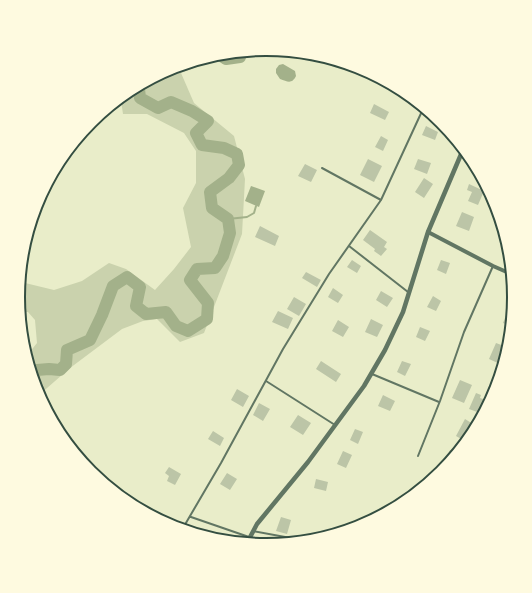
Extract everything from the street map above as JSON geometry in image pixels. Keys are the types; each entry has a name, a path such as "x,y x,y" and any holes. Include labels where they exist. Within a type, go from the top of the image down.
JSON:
{"street":[{"path":"250,537 252,531 308,462 364,386 385,350 403,312 428,232 461,155"},
{"path":"428,232 505,271"}],"lane":[{"path":"186,524 283,349 321,286 381,200 422,112"},
{"path":"322,168 381,200"},
{"path":"349,246 409,293"},
{"path":"418,456 464,332 493,266"},
{"path":"371,374 439,402"},
{"path":"266,381 335,425"},
{"path":"191,517 240,536"},
{"path":"252,531 284,537"}],"shaded area":[{"path":"283,64 295,71 296,76 293,80 288,81 280,79 276,73 276,69 279,65"},
{"path":"201,65 181,73 194,103 234,136 245,179 242,234 204,333 180,342 157,319 143,321 122,329 70,368 44,391 31,350 37,343 35,320 28,312 26,312 26,283 54,290 82,281 109,263 126,269 155,290 191,247 183,208 196,183 196,151 184,133 147,114 123,114 121,103 132,96 159,80"},
{"path":"251,186 265,191 259,207 245,201"}],"building":[{"path":"374,104 389,112 385,120 370,113"},
{"path":"426,126 438,132 435,140 422,135"},
{"path":"381,136 388,140 383,151 375,147"},
{"path":"368,159 382,166 374,182 360,175"},
{"path":"418,159 431,163 427,174 414,169"},
{"path":"305,164 317,170 311,182 298,176"},
{"path":"424,178 433,184 424,198 415,192"},
{"path":"469,184 482,190 483,193 478,205 468,201 472,192 467,190"},
{"path":"462,212 474,217 469,231 456,226"},
{"path":"260,226 279,236 275,246 255,237"},
{"path":"370,230 387,242 384,247 387,249 381,256 374,251 375,249 363,240"},
{"path":"352,260 361,266 357,273 347,267"},
{"path":"441,260 450,263 446,274 437,270"},
{"path":"306,272 321,280 317,287 302,278"},
{"path":"333,288 343,295 338,303 328,297"},
{"path":"381,291 393,298 387,307 376,300"},
{"path":"433,296 441,301 436,311 427,307"},
{"path":"294,297 306,304 299,316 287,309"},
{"path":"278,311 293,318 288,329 272,322"},
{"path":"371,319 383,325 377,337 365,332"},
{"path":"338,320 349,327 343,337 332,331"},
{"path":"420,327 430,331 425,341 416,337"},
{"path":"496,343 502,345 498,363 489,359"},
{"path":"321,361 341,374 336,382 316,369"},
{"path":"402,361 411,364 405,376 397,372"},
{"path":"460,380 472,385 464,403 452,398"},
{"path":"237,389 249,396 243,407 231,400"},
{"path":"476,393 481,395 480,398 484,399 477,412 469,409"},
{"path":"383,395 395,401 390,411 378,406"},
{"path":"259,403 270,409 263,421 253,415"},
{"path":"298,415 311,423 303,435 290,427"},
{"path":"465,419 471,423 460,438 456,436"},
{"path":"355,429 363,432 358,444 350,440"},
{"path":"213,431 224,438 220,446 208,439"},
{"path":"343,451 352,455 346,468 337,464"},
{"path":"169,467 181,474 175,485 167,481 169,476 165,473"},
{"path":"227,473 237,479 230,490 220,484"},
{"path":"316,479 328,482 326,491 314,488"},
{"path":"281,517 291,520 287,534 276,531"}],"waterway":[{"path":"37,370 60,370 66,364 67,350 90,340 102,315 113,286 127,277 140,287 136,306 146,314 166,312 176,326 188,331 207,319 208,303 190,280 197,269 215,268 223,256 230,233 228,219 212,208 210,192 229,178 239,165 237,154 224,148 202,145 196,133 208,121 192,111 171,102 158,108 140,98 139,92"},
{"path":"228,219 247,217 254,213 256,206"}]}
